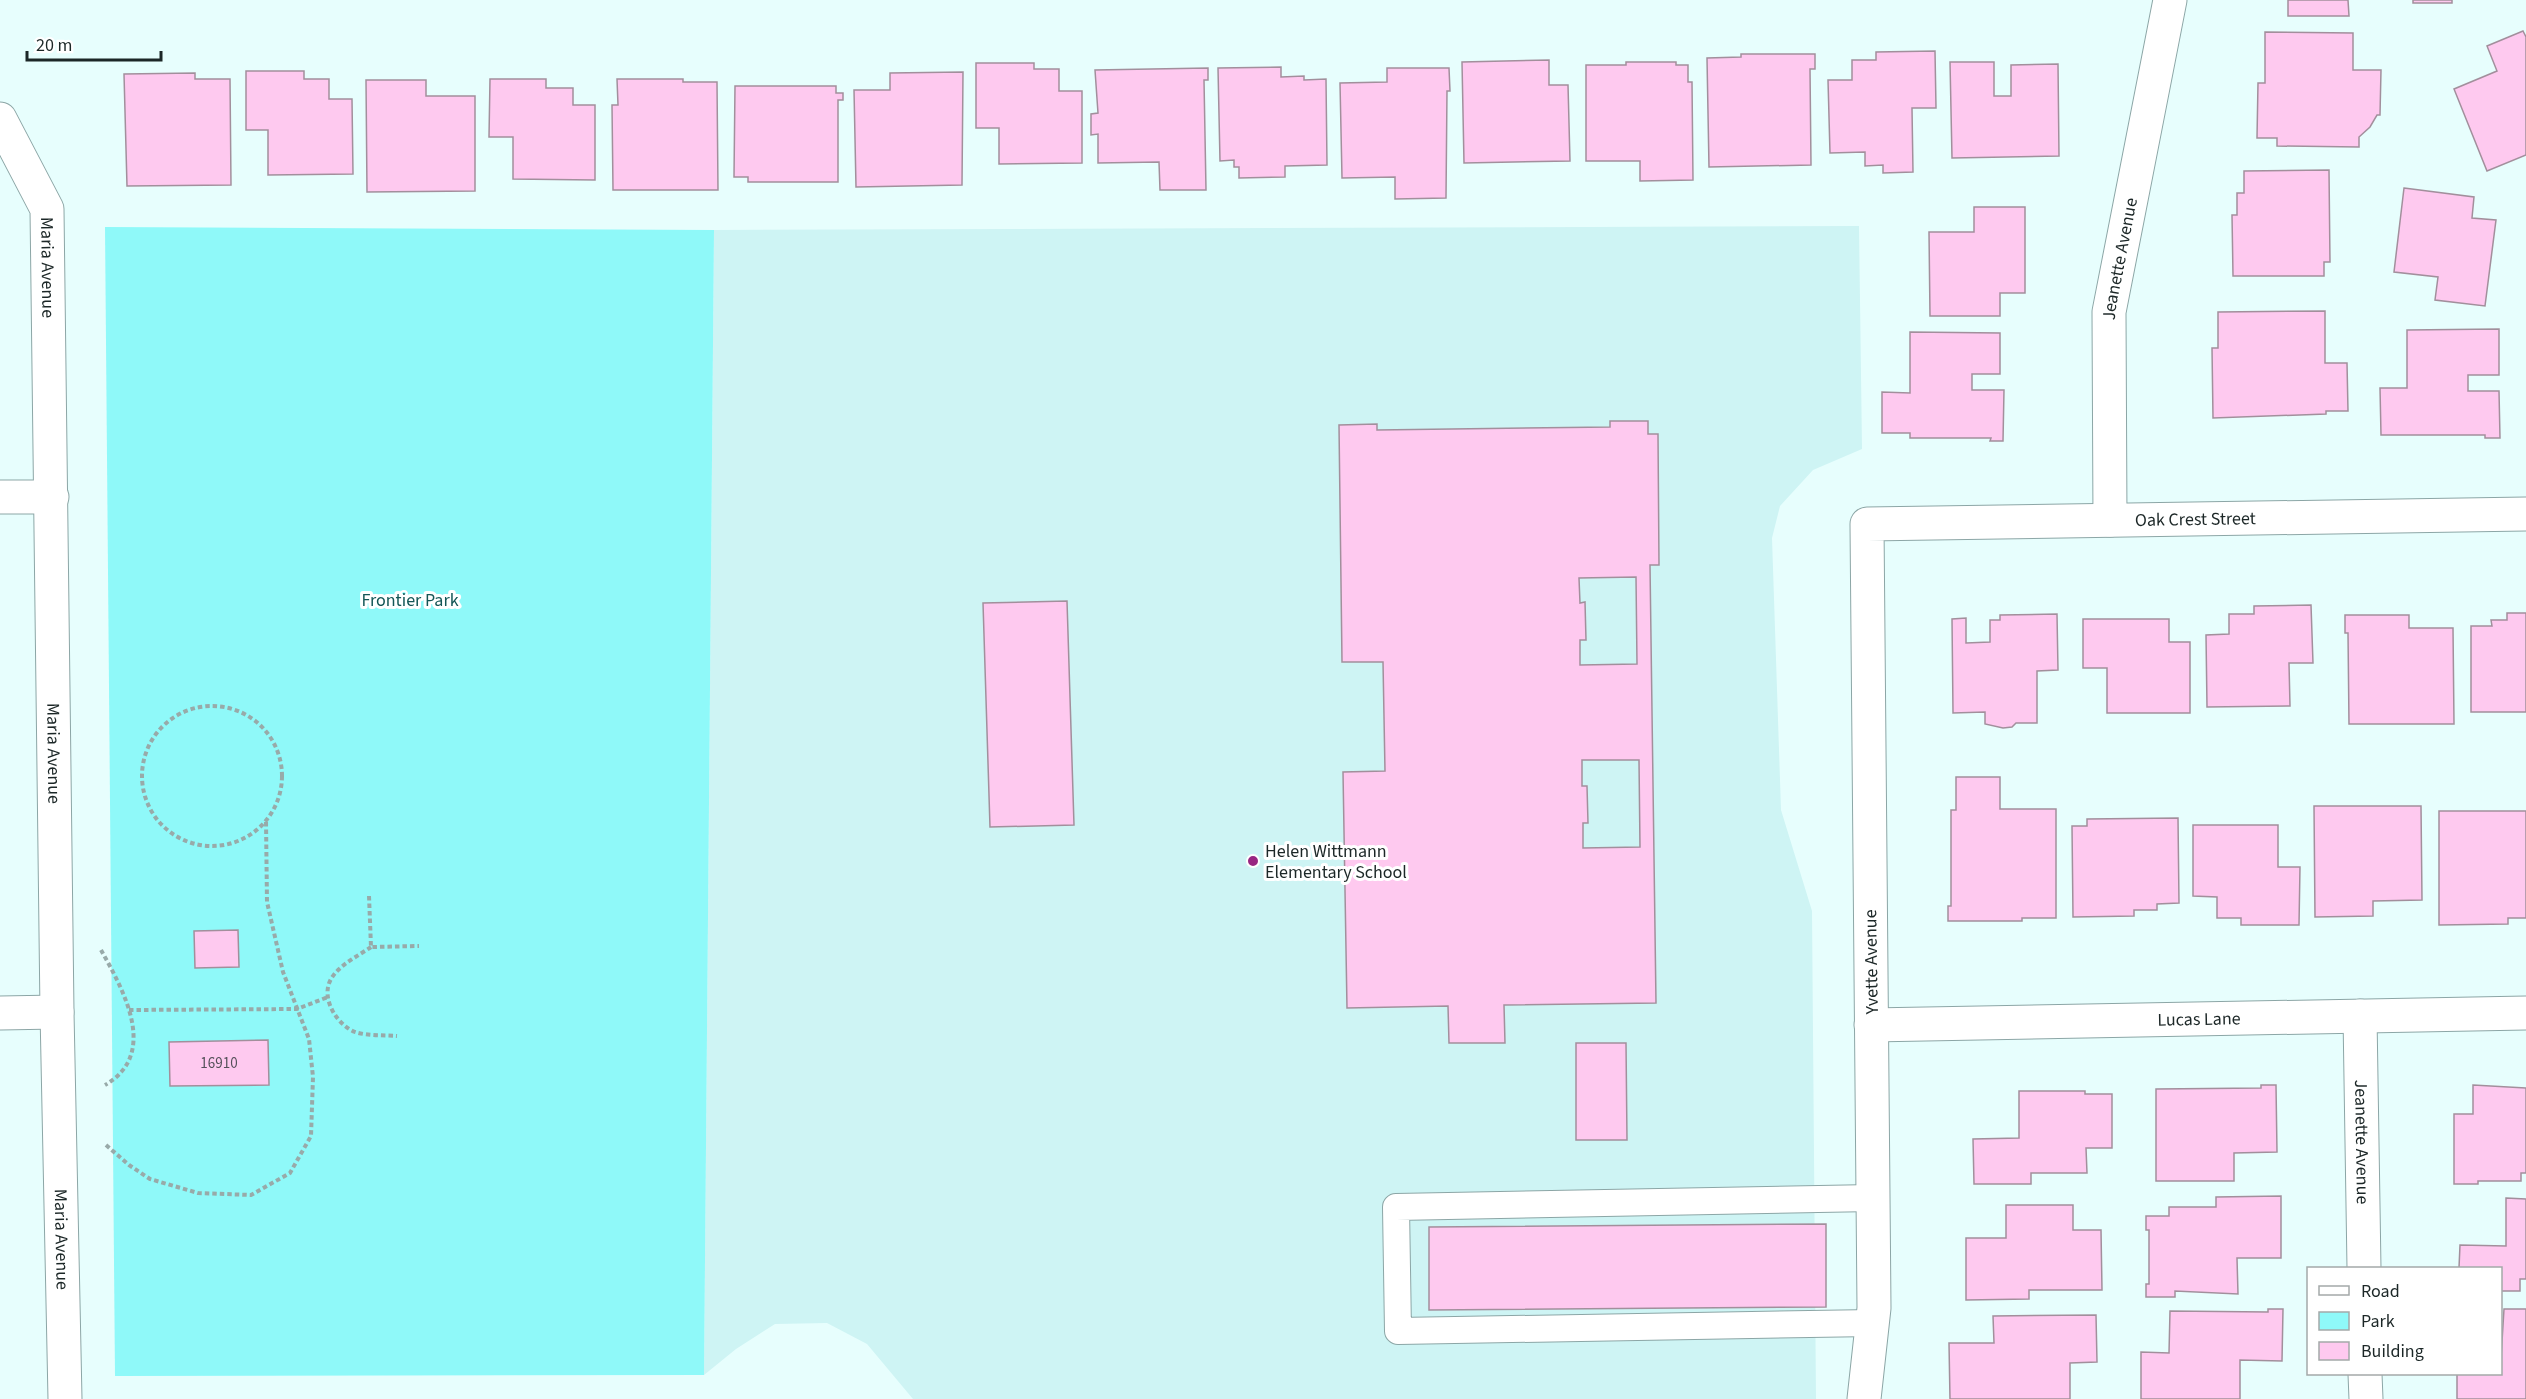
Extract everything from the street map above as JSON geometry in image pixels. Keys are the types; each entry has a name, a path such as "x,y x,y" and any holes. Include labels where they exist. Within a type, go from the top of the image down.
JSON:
{"street":[{"name":"Jeanette Avenue","path":"2110,520 2109,312 2170,0"},
{"name":"Maria Avenue","path":"0,119 47,210 57,1012 65,1399"},
{"path":"0,497 52,497"},
{"name":"Oak Crest Street","path":"1867,524 2526,514"},
{"name":"Yvette Avenue","path":"1864,1399 1873,1323 1867,524"},
{"path":"0,1013 57,1012"},
{"name":"Lucas Lane","path":"1871,1025 2526,1013"},
{"name":"Jeanette Avenue","path":"2360,1016 2364,1267"},
{"path":"2365,1375 2366,1399"}],"lane":[{"path":"1873,1198 1396,1207 1398,1331 1873,1323"}],"path":[{"path":"106,1144 129,1165 150,1179 198,1193 251,1195 290,1173 311,1136 314,1077 309,1039 283,972 267,902 266,821 281,792 283,775 280,759 265,730 238,711 222,707 205,707 174,717 161,727 151,741 144,758 141,775 143,792 149,808 159,823 187,843 222,846 238,842 254,833 266,821"},
{"path":"369,896 371,947"},
{"path":"397,1036 355,1032 341,1022 331,1009 328,997 330,980 342,967 371,947 419,946"},
{"path":"101,950 112,969 129,1010 134,1035 127,1066 118,1078 105,1086"},
{"path":"129,1010 297,1009 328,997"}],"shaded area":[{"name":"Helen Wittmann Elementary School","path":"1859,226 1862,449 1813,470 1780,506 1772,538 1781,810 1812,911 1816,1399 913,1399 867,1344 827,1323 775,1324 736,1349 704,1375 714,230"}],"green space":[{"name":"Frontier Park","path":"105,227 714,230 704,1375 115,1376"}],"building":[{"path":"2288,0 2348,0 2349,16 2288,16"},
{"path":"2413,0 2452,0 2452,3 2413,3"},
{"path":"2523,31 2526,37 2526,155 2487,171 2454,89 2497,71 2487,46"},
{"path":"2265,32 2353,33 2353,70 2381,70 2380,115 2377,115 2370,127 2359,137 2359,147 2277,146 2277,138 2257,138 2258,83 2265,83"},
{"path":"1935,51 1936,108 1912,108 1913,172 1883,173 1883,165 1865,166 1865,152 1830,153 1828,80 1852,80 1852,60 1876,60 1876,52"},
{"path":"1741,54 1815,54 1815,69 1810,69 1811,165 1709,167 1707,58 1741,57"},
{"path":"1549,60 1549,85 1568,85 1570,161 1464,163 1462,62"},
{"path":"1626,62 1676,62 1676,65 1688,65 1688,82 1692,82 1693,180 1640,181 1640,161 1586,161 1586,65 1626,65"},
{"path":"1950,62 1994,62 1994,96 2011,96 2011,65 2058,64 2059,156 1952,158"},
{"path":"976,63 1034,63 1034,69 1059,69 1059,91 1082,91 1082,163 999,164 999,128 976,128"},
{"path":"1281,67 1281,77 1304,76 1304,80 1326,79 1327,165 1285,166 1285,177 1239,178 1239,167 1234,167 1234,160 1220,161 1218,68"},
{"path":"1208,68 1208,80 1204,80 1206,190 1160,190 1159,162 1098,163 1098,134 1091,135 1091,114 1098,113 1095,70"},
{"path":"1387,68 1449,68 1446,198 1395,199 1395,177 1342,178 1340,83 1387,82"},
{"path":"246,71 304,71 304,79 329,79 329,99 352,99 353,174 268,175 268,130 246,130"},
{"path":"963,72 962,185 856,187 854,90 890,90 890,73"},
{"path":"195,73 195,79 230,79 231,185 127,186 124,74"},
{"path":"490,79 546,79 546,88 573,88 573,105 595,105 595,180 513,179 513,137 489,137"},
{"path":"617,79 683,79 683,82 717,82 718,190 613,190 612,105 618,105"},
{"path":"366,80 426,80 426,96 475,96 475,191 367,192"},
{"path":"735,86 836,86 836,93 843,93 843,100 838,100 838,182 748,182 748,177 734,177"},
{"path":"2329,170 2330,262 2324,262 2324,276 2233,276 2232,215 2237,215 2237,193 2244,193 2244,171"},
{"path":"2404,188 2474,197 2472,218 2496,220 2485,306 2435,300 2438,277 2394,272"},
{"path":"1974,207 2025,207 2025,293 2000,293 2000,316 1930,316 1929,232 1974,232"},
{"path":"2325,311 2325,363 2347,363 2348,411 2326,411 2326,414 2213,418 2212,348 2218,348 2218,312"},
{"path":"2499,329 2499,375 2468,375 2468,391 2499,391 2500,438 2485,438 2485,435 2381,435 2380,388 2407,388 2407,330"},
{"path":"1910,332 2000,333 2000,374 1972,374 1972,390 2004,390 2003,441 1990,441 1991,438 1910,438 1910,433 1882,433 1882,392 1910,393"},
{"name":"Helen Wittmann Elementary School","path":"1610,421 1648,421 1648,434 1658,434 1659,565 1650,565 1656,1003 1504,1005 1505,1043 1449,1043 1448,1006 1347,1008 1343,772 1385,771 1383,662 1342,662 1339,425 1377,424 1377,430 1610,427","holes":["1636,577 1637,664 1580,665 1580,640 1586,640 1585,602 1580,603 1579,578","1582,760 1639,760 1640,847 1583,848 1583,823 1588,823 1587,786 1582,786"]},
{"path":"1067,601 1074,825 990,827 983,603"},
{"path":"2311,605 2313,663 2289,663 2290,706 2207,707 2206,635 2229,634 2229,614 2254,614 2254,606"},
{"path":"2507,613 2526,613 2526,712 2471,712 2471,626 2492,626 2491,620 2507,620"},
{"path":"2057,614 2058,670 2037,671 2037,723 2016,723 2012,727 2003,728 1985,724 1985,712 1953,713 1952,619 1966,618 1966,643 1990,642 1990,620 2000,620 2000,615"},
{"path":"2345,615 2409,615 2409,628 2453,628 2454,724 2349,724 2348,633 2345,633"},
{"path":"2083,619 2169,619 2169,642 2190,642 2190,713 2107,713 2107,668 2083,668"},
{"path":"1956,777 2000,777 2000,809 2056,809 2056,918 2022,918 2022,921 1948,921 1948,906 1951,906 1951,810 1956,810"},
{"path":"2314,806 2421,806 2422,900 2373,901 2373,916 2315,917"},
{"path":"2439,811 2526,811 2526,918 2508,918 2508,924 2439,925"},
{"path":"2178,818 2179,903 2157,904 2157,910 2134,910 2134,916 2073,917 2072,826 2087,826 2087,819"},
{"path":"2193,825 2278,825 2278,867 2300,867 2299,925 2241,925 2241,918 2217,918 2217,897 2193,896"},
{"path":"238,930 239,967 195,968 194,931"},
{"path":"268,1040 269,1085 170,1086 169,1042"},
{"path":"1576,1043 1626,1043 1627,1140 1576,1140"},
{"path":"2261,1085 2276,1085 2277,1152 2234,1153 2234,1181 2156,1181 2156,1089 2261,1088"},
{"path":"2473,1085 2526,1088 2526,1173 2521,1173 2521,1181 2478,1181 2478,1184 2454,1184 2454,1114 2473,1114"},
{"path":"2019,1091 2085,1091 2085,1094 2112,1094 2112,1148 2086,1148 2087,1173 2031,1173 2031,1184 1974,1184 1973,1139 2019,1138"},
{"path":"2281,1196 2281,1258 2237,1258 2238,1294 2175,1291 2175,1297 2146,1297 2146,1284 2149,1284 2149,1230 2146,1230 2146,1216 2169,1216 2169,1207 2216,1207 2216,1197"},
{"path":"2506,1198 2526,1199 2526,1279 2520,1279 2520,1291 2502,1291 2502,1267 2459,1267 2460,1245 2506,1246"},
{"path":"2006,1205 2073,1205 2073,1230 2101,1230 2102,1290 2029,1290 2029,1299 1966,1300 1966,1238 2006,1238"},
{"path":"1826,1224 1826,1307 1429,1310 1429,1227"},
{"path":"2268,1309 2283,1309 2282,1361 2240,1360 2240,1399 2141,1399 2141,1352 2169,1353 2170,1311 2268,1312"},
{"path":"2504,1309 2526,1309 2526,1399 2457,1399 2457,1375 2502,1375"},
{"path":"2096,1315 2097,1362 2070,1363 2070,1399 1950,1399 1949,1343 1994,1343 1993,1316"}],"place":[{"name":"Helen Wittmann Elementary School","path":"1253,861"}]}
